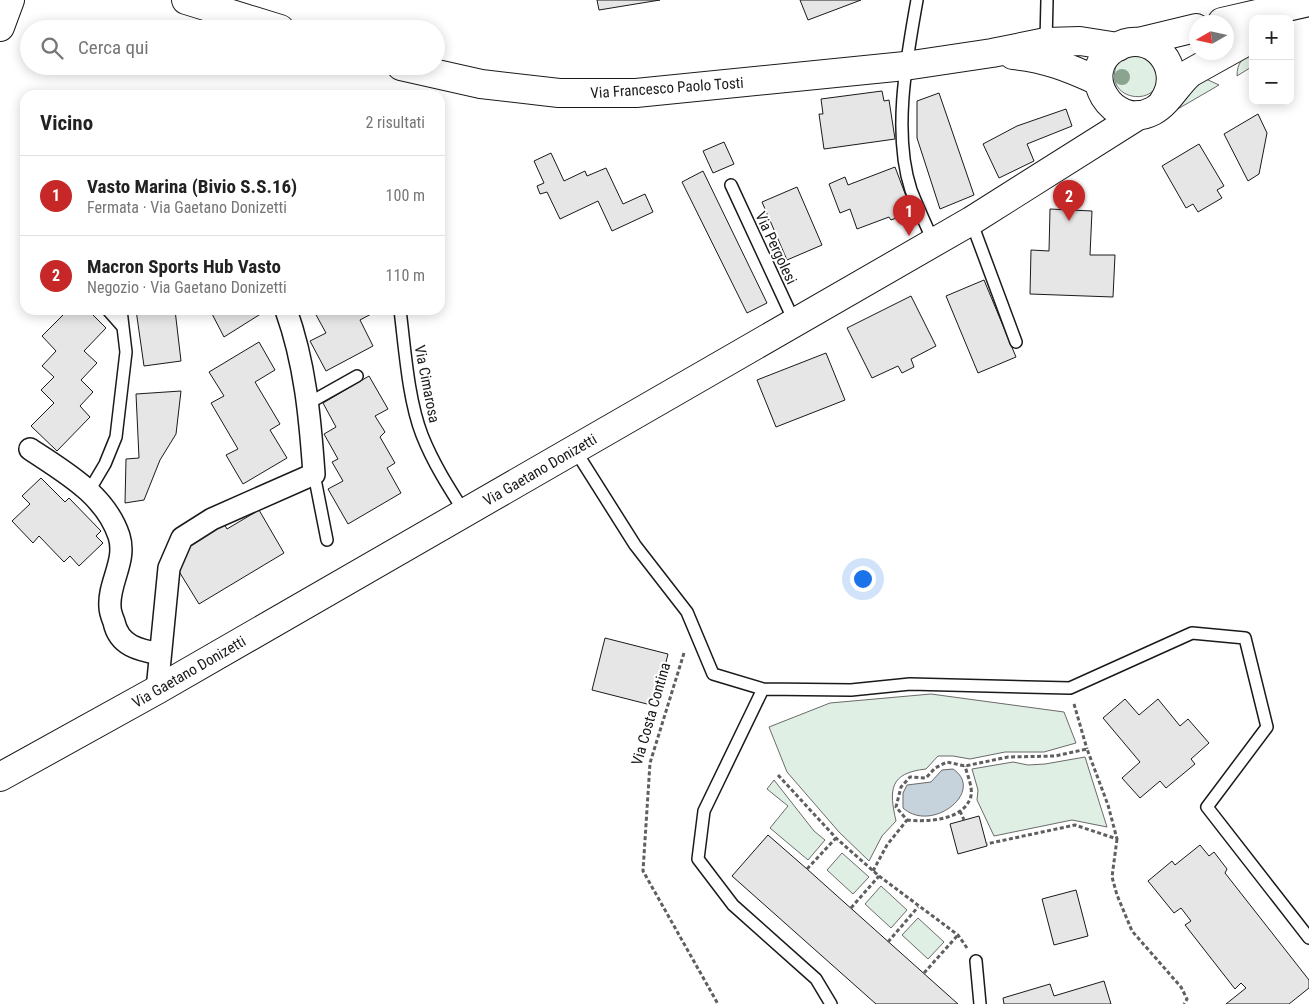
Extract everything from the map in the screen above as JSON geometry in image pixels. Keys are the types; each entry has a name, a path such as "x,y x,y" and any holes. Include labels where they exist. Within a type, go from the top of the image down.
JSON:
{"main road":[{"path":"0,27 10,0"},
{"path":"186,0 251,20"},
{"path":"1234,20 1299,9"},
{"path":"1128,44 1189,30"},
{"name":"Via Gaetano Donizetti","path":"0,777 157,690 971,222 1139,115 1152,111 1190,73 1249,40"},
{"name":"Via Francesco Paolo Tosti","path":"440,75 481,84 568,93 636,93 905,66 992,53 1046,42 1080,41 1128,44"},
{"path":"1128,44 1152,46 1167,61 1171,82 1163,102"},
{"name":"Via Gaetano Donizetti","path":"1076,156 1093,133 1102,90 1103,61 1128,44"},
{"name":"Via Francesco Paolo Tosti","path":"992,53 1042,59 1065,66 1102,90"},
{"path":"1102,90 1116,110 1139,115"}],"street":[{"path":"157,690 168,568 182,538 212,519 314,474 309,403 298,344 288,315"},
{"path":"30,449 89,491 112,520 120,538 122,549 110,607 115,629 123,641 137,649 160,654"}],"lane":[{"path":"917,0 905,66 902,137 911,188 934,243"},
{"path":"1046,42 1047,0"},
{"name":"Via Pergolesi","path":"731,185 795,323"},
{"path":"971,222 1016,342"},
{"path":"113,315 123,326"},
{"path":"89,491 105,464 116,438 126,352 122,315"},
{"name":"Via Cimarosa","path":"401,315 416,416 422,435 435,465 465,513"},
{"path":"309,403 357,376"},
{"path":"575,450 635,546 674,593 692,624 713,674 763,689 851,690 910,684 1070,688 1192,633 1245,638 1267,727 1207,807 1309,938"},
{"path":"314,474 326,540"},
{"path":"763,689 704,811 698,859 733,905 816,979 831,1004"},
{"path":"976,961 980,1004"}],"path":[{"name":"Via Costa Contina","path":"692,624 650,763 642,871 718,1004"},
{"path":"1070,688 1087,749 1108,805 1117,839 1112,877 1117,895 1132,931 1181,987 1187,999 1184,1004"},
{"path":"965,766 971,795 964,810 942,819 923,822 907,820 896,807 901,787 910,778 926,778 935,768 947,762 965,766 1008,757 1055,756 1087,749"},
{"path":"778,775 836,838 873,871 918,907 958,935 976,961"},
{"path":"960,811 964,820"},
{"path":"873,871 887,845 907,820"},
{"path":"986,844 1075,825 1117,839"},
{"path":"807,870 836,838"},
{"path":"851,908 879,876"},
{"path":"888,942 918,907"},
{"path":"924,973 958,935"}],"green space":[{"path":"1135,52 1154,60 1158,78 1155,89 1149,94 1140,97 1131,96 1123,92 1117,85 1114,76 1117,63"},
{"path":"1249,55 1249,68 1237,76 1241,61"},
{"path":"1206,79 1219,85 1176,110 1191,84"},
{"path":"931,694 1064,712 1076,743 1044,752 1005,752 970,759 938,756 926,769 905,774 898,779 893,792 896,821 882,836 869,861 839,832 787,772 769,727 830,703"},
{"path":"1085,757 1107,827 1072,820 994,836 977,800 978,790 972,769 1013,762 1028,765 1045,764"},
{"path":"774,780 814,831 825,840 808,860 770,828 788,806 767,789"},
{"path":"842,853 869,877 853,894 827,870"},
{"path":"881,886 907,910 891,928 865,904"},
{"path":"918,918 944,942 928,959 902,935"}],"shaded area":[{"path":"953,769 962,778 963,788 959,798 951,806 940,813 928,816 915,815 903,808 903,793 907,785 931,782 942,770"}],"building":[{"path":"597,0 660,0 599,10"},
{"path":"800,0 861,0 808,20"},
{"path":"882,91 884,101 889,100 895,139 824,149 819,114 823,114 821,99"},
{"path":"939,93 974,195 940,209 917,138 917,101"},
{"path":"1066,109 1072,126 1027,144 1034,161 999,178 983,144 1017,126"},
{"path":"1258,114 1267,133 1259,174 1248,181 1224,134"},
{"path":"724,142 734,164 713,173 703,151"},
{"path":"1199,144 1224,186 1217,190 1222,198 1198,212 1193,204 1186,208 1162,166"},
{"path":"551,153 564,181 585,171 587,176 606,168 623,204 645,194 653,212 612,231 598,201 560,219 547,192 540,194 537,186 544,183 534,161"},
{"path":"895,167 912,212 891,220 889,217 857,229 850,209 840,213 829,184 845,177 848,185"},
{"path":"703,171 767,303 747,313 682,182"},
{"path":"797,187 822,245 787,260 762,202"},
{"path":"1050,209 1092,211 1090,255 1115,255 1113,297 1030,294 1031,250 1049,251"},
{"path":"984,280 1016,357 978,373 946,296"},
{"path":"911,296 936,346 911,359 914,367 902,373 898,366 872,378 847,328"},
{"path":"63,315 93,315 106,328 84,351 97,363 81,380 93,392 80,406 90,417 57,451 31,426 54,403 41,390 54,377 42,366 56,351 42,336"},
{"path":"137,315 176,315 181,361 144,366"},
{"path":"213,315 259,315 224,337"},
{"path":"316,315 369,315 360,320 373,346 326,371 310,341 326,333"},
{"path":"259,342 275,370 255,382 280,424 270,430 287,458 243,484 226,455 238,449 211,403 224,396 209,372"},
{"path":"826,353 845,400 776,427 757,380"},
{"path":"369,376 388,409 375,416 385,432 380,437 395,463 387,468 401,493 348,524 328,489 343,481 332,462 338,459 324,434 336,427 323,403"},
{"path":"181,391 176,434 160,460 144,500 125,503 126,459 139,458 136,394"},
{"path":"41,478 65,502 69,498 101,531 96,536 103,543 79,566 70,556 64,562 39,536 33,543 12,521 30,504 22,496"},
{"path":"259,510 284,553 199,604 172,560 181,545 222,520 227,529"},
{"path":"605,638 668,654 655,706 592,690"},
{"path":"1125,699 1139,715 1158,699 1180,726 1188,719 1209,743 1191,759 1195,764 1166,788 1160,781 1140,798 1122,778 1140,762 1103,718"},
{"path":"979,816 987,846 958,854 950,824"},
{"path":"768,835 958,1004 876,1004 732,876"},
{"path":"1200,845 1209,856 1214,852 1227,869 1225,873 1309,980 1309,988 1289,1004 1226,1004 1246,988 1241,983 1235,989 1185,925 1191,921 1181,908 1174,913 1148,881 1172,861 1175,865"},
{"path":"1076,890 1088,936 1054,945 1042,899"},
{"path":"1104,981 1111,1004 1004,1004 1003,998 1050,984 1054,996"}],"place":[{"name":"Macron Sports Hub Vasto","path":"1069,221"},
{"name":"Vasto Marina (Bivio S.S.16)","path":"909,236"}]}
